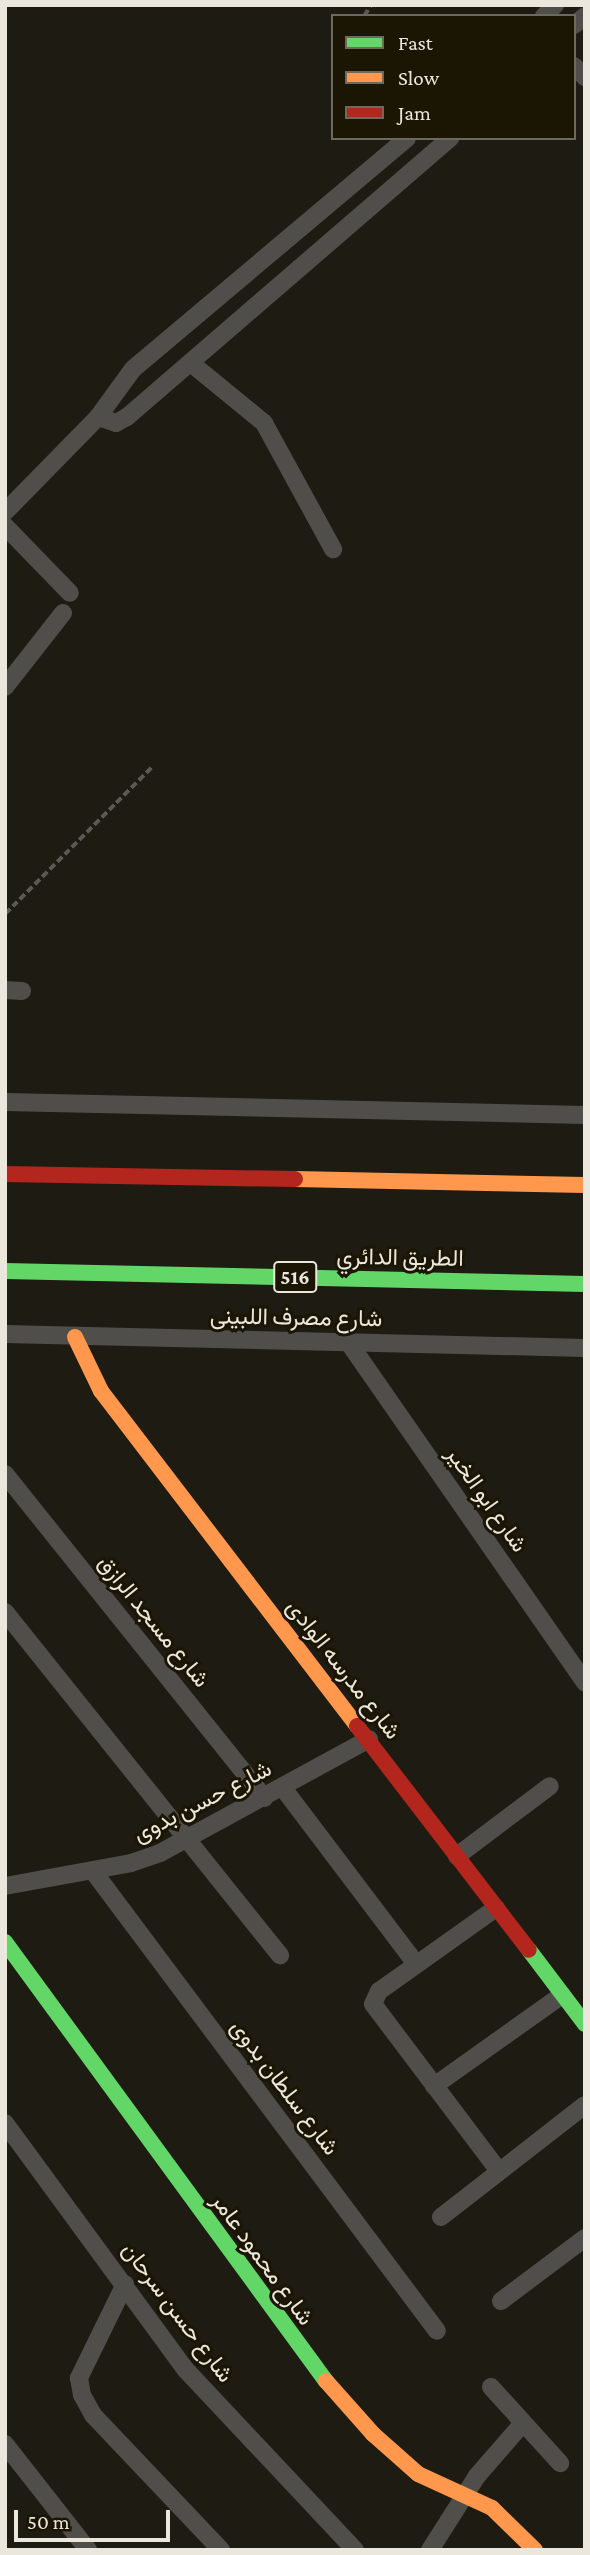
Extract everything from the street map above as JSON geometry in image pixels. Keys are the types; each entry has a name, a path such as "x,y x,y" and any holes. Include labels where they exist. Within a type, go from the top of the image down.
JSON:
{"main road":[{"path":"5,1174 585,1185"},
{"name":"الطريق الدائري","path":"5,1271 585,1284"},
{"name":"شارع مدرسه الوادى","path":"75,1337 83,1361 101,1391 585,2024"},
{"name":"شارع محمود عامر","path":"5,1942 315,2369 373,2434 418,2474 467,2493 492,2508 535,2550"}],"street":[{"path":"5,512 98,417 133,369 405,140"},
{"path":"98,417 109,423 122,421 192,364 448,140"},
{"path":"192,364 264,423 333,550"},
{"path":"5,526 70,593"},
{"path":"5,687 63,613"},
{"path":"5,1102 585,1115"},
{"name":"شارع مصرف اللبينى","path":"5,1334 585,1348"},
{"name":"شارع ابو الخير","path":"349,1343 585,1684"},
{"name":"شارع مسجد الرازق","path":"5,1474 265,1798"},
{"path":"5,1612 280,1955"},
{"name":"شارع حسن بدوى","path":"5,1886 131,1864 265,1798 369,1739"},
{"path":"457,1856 550,1786"},
{"path":"284,1788 416,1964"},
{"name":"شارع سلطان بدوى","path":"93,1871 438,2331"},
{"path":"496,1908 379,1991 373,2004 499,2171"},
{"path":"434,2086 562,1995"},
{"path":"441,2217 585,2105"},
{"name":"شارع حسن سرحان","path":"5,2123 186,2370 355,2550"},
{"path":"501,2301 585,2238"},
{"path":"125,2284 79,2378 93,2415 221,2550"},
{"path":"491,2388 560,2463"},
{"path":"430,2550 467,2493 523,2423"},
{"path":"5,2444 88,2550"}],"path":[{"path":"5,914 152,767"}],"traffic: fast":[{"path":"5,1271 585,1284"},
{"path":"5,1942 326,2381"},
{"path":"529,1950 585,2024"}],"traffic: slow":[{"path":"295,1179 585,1185"},
{"path":"75,1337 101,1391 357,1726"},
{"path":"326,2381 373,2434 418,2474 492,2508 535,2550"}],"traffic: jam":[{"path":"5,1174 295,1179"},
{"path":"357,1726 529,1950"}]}
